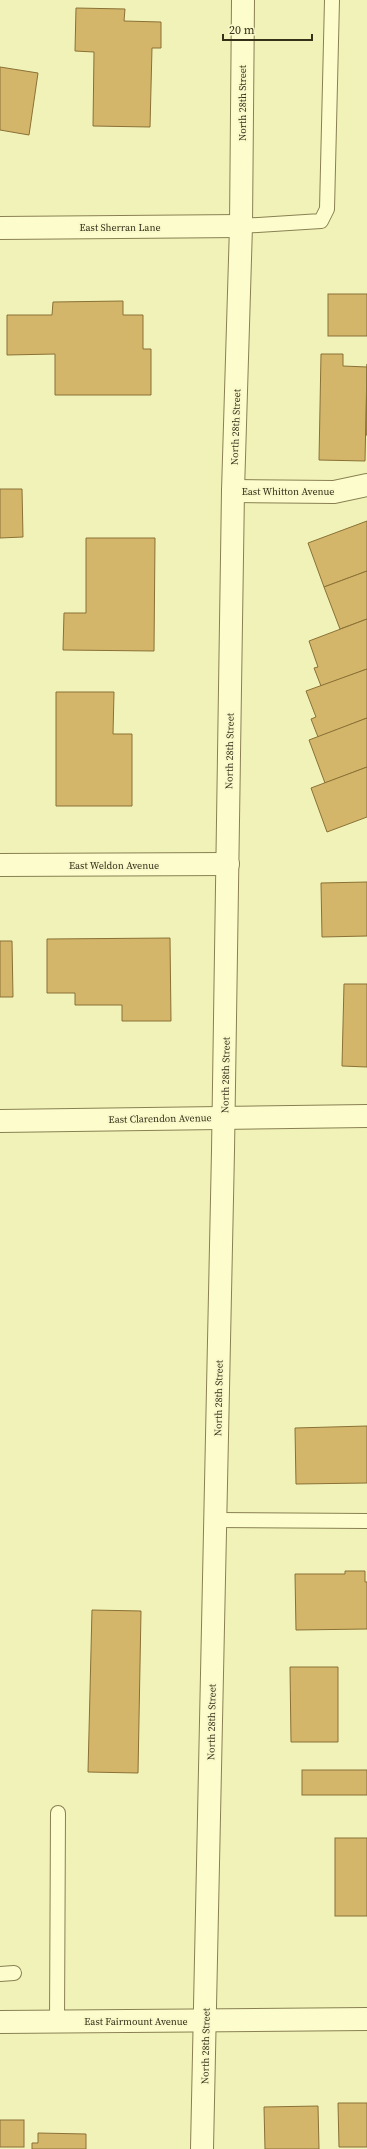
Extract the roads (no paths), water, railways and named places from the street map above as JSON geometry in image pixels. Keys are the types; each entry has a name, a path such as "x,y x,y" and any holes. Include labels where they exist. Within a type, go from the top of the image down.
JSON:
{"street":[{"name":"North 28th Street","path":"202,2149 224,1118 233,491 241,226 243,0"},
{"name":"East Sherran Lane","path":"0,228 241,226"},
{"name":"East Whitton Avenue","path":"233,491 334,492 367,485"},
{"name":"East Weldon Avenue","path":"0,865 228,864"},
{"name":"East Clarendon Avenue","path":"0,1120 367,1116"},
{"name":"East Fairmount Avenue","path":"0,2022 367,2019"}],"lane":[{"path":"241,226 321,221 327,209 332,0"},
{"path":"216,1520 367,1521"},
{"path":"57,2022 58,1813"}]}
